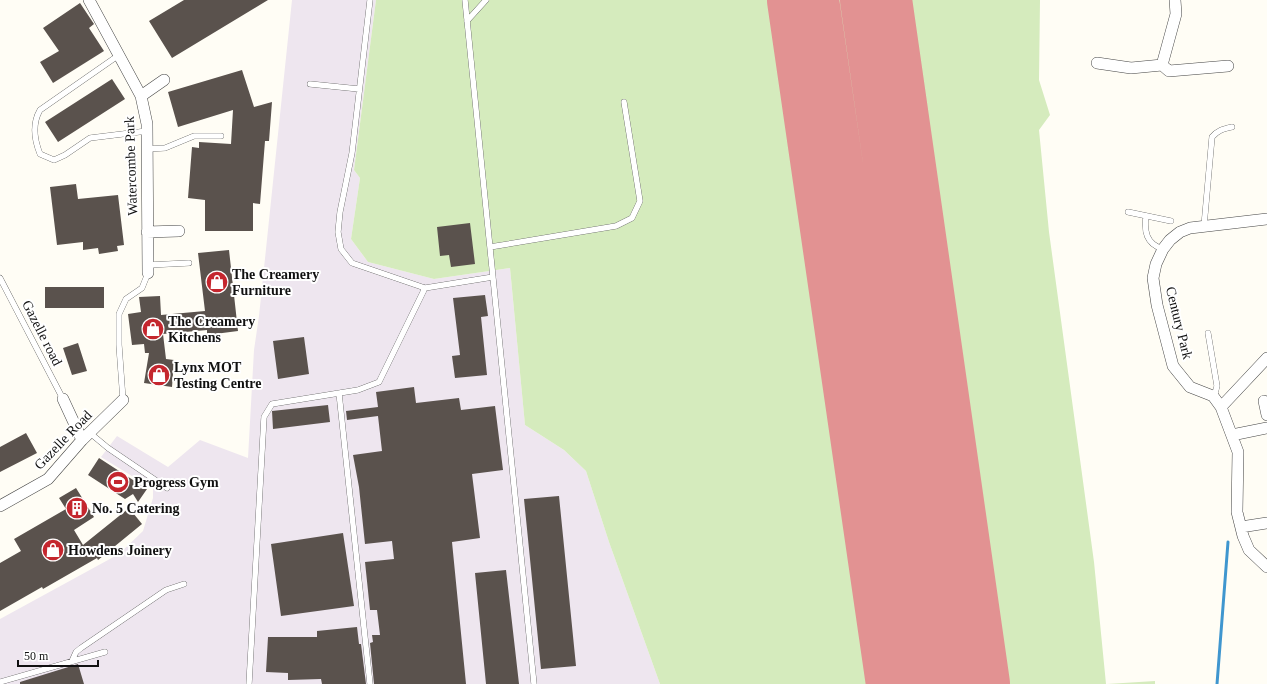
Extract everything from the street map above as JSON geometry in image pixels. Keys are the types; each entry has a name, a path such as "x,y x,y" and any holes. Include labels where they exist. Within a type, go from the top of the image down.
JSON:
{"street":[{"name":"Watercombe Park","path":"89,0 141,96 147,131 148,269"},
{"path":"1162,65 1176,14 1175,0"},
{"path":"1097,63 1131,68 1162,65 1169,70 1228,66"},
{"path":"141,96 164,80"},
{"path":"1163,249 1180,232 1190,228 1267,219"},
{"path":"147,232 180,231"},
{"name":"Century Park","path":"1163,249 1156,264 1153,278 1157,305 1173,366 1190,387 1214,398"},
{"path":"1221,408 1267,358"},
{"path":"1214,398 1221,408 1238,452 1238,512 1241,527 1250,550 1267,567"},
{"path":"63,400 86,436"},
{"name":"Gazelle Road","path":"0,506 48,479 86,436 123,400"},
{"path":"1264,401 1267,415"},
{"path":"1232,435 1267,428"},
{"path":"1241,527 1267,523"}],"lane":[{"path":"370,0 352,153 340,212 338,232 341,249 352,263 424,288 493,277"},
{"path":"465,0 534,684"},
{"path":"467,22 486,0"},
{"path":"120,55 40,110 35,118 36,144 40,154 54,160 65,155 90,138 147,131"},
{"path":"310,84 359,89"},
{"path":"490,247 616,226 632,218 640,201 624,102"},
{"path":"1204,226 1212,137 1216,132 1232,127"},
{"path":"147,149 165,148 194,136 221,136"},
{"path":"1128,212 1171,221"},
{"path":"1146,216 1145,229 1148,240 1154,246 1163,249"},
{"path":"123,400 119,345 119,314 126,299 142,288 148,269 189,263"},
{"name":"Gazelle road","path":"0,278 63,400"},
{"path":"249,684 264,417 272,404 358,390 379,382 424,288"},
{"path":"1208,332 1217,386 1214,398"},
{"path":"339,393 370,684"},
{"path":"86,436 108,448 167,488"},
{"path":"72,661 76,652 88,643 166,590 184,584"},
{"path":"0,682 105,652"}],"shaded area":[{"path":"292,0 376,0 354,170 360,178 351,239 368,262 434,279 510,268 525,425 564,450 586,471 609,542 660,684 0,684 0,619 119,554 143,531 153,498 153,489 101,457 117,436 168,467 200,440 248,458 254,350 259,316"}],"green space":[{"path":"376,0 1040,0 1039,80 1050,115 1039,130 1049,232 1094,562 1106,684 660,684 609,542 586,471 564,450 525,425 510,268 434,279 368,262 351,239 360,178 354,170"},
{"path":"1155,681 1155,684 1107,684"}],"building":[{"path":"184,0 268,0 172,58 149,21"},
{"path":"80,3 94,24 89,28 104,51 53,83 40,62 59,51 43,28"},
{"path":"242,70 254,107 272,102 269,141 265,141 260,204 253,203 253,231 205,231 205,200 188,198 192,147 199,148 199,142 231,144 233,110 178,127 168,92"},
{"path":"112,79 125,99 58,142 45,122"},
{"path":"76,184 78,199 118,195 124,245 117,246 118,251 99,254 98,248 83,250 83,242 57,245 50,187"},
{"path":"470,223 475,264 451,267 449,255 440,256 437,227"},
{"path":"229,250 238,331 207,335 207,330 163,334 166,359 174,360 172,387 144,383 149,353 145,353 144,344 132,345 128,314 141,312 139,297 160,296 161,315 205,311 198,253"},
{"path":"45,287 104,287 104,308 45,308"},
{"path":"485,295 488,316 481,317 487,375 455,378 452,356 460,355 453,298"},
{"path":"304,337 309,374 278,379 273,341"},
{"path":"78,343 87,371 72,375 63,348"},
{"path":"414,387 416,403 459,398 461,410 495,406 503,470 472,474 480,538 452,542 466,684 374,684 370,643 373,642 372,635 380,635 377,610 370,610 365,562 394,559 392,541 365,544 359,487 353,455 382,451 378,416 347,420 346,411 378,407 376,392"},
{"path":"328,405 330,422 273,429 272,411"},
{"path":"26,433 37,453 0,472 0,447"},
{"name":"Progress Gym","path":"99,458 147,489 138,502 133,494 125,499 88,475"},
{"path":"76,488 94,517 74,530 83,545 129,508 142,524 98,560 97,558 43,589 42,587 0,611 0,563 21,551 14,539 66,509 59,498"},
{"path":"559,496 576,666 541,669 524,499"},
{"path":"343,533 354,606 281,616 271,544"},
{"path":"506,570 519,684 486,684 475,573"},
{"path":"357,627 359,644 361,644 366,684 322,684 321,679 288,680 288,673 266,672 268,637 317,637 317,631"},
{"path":"78,664 84,684 20,684 20,682"}],"waterway":[{"path":"1217,684 1228,542"}],"runway":[{"path":"803,0 902,684"},
{"path":"876,0 974,684"}],"place":[{"name":"The Creamery Furniture","path":"217,282"},
{"name":"The Creamery Kitchens","path":"153,329"},
{"name":"Lynx MOT Testing Centre","path":"159,375"},
{"name":"Progress Gym","path":"118,482"},
{"name":"No. 5 Catering","path":"77,508"},
{"name":"Howdens Joinery","path":"53,550"}]}
